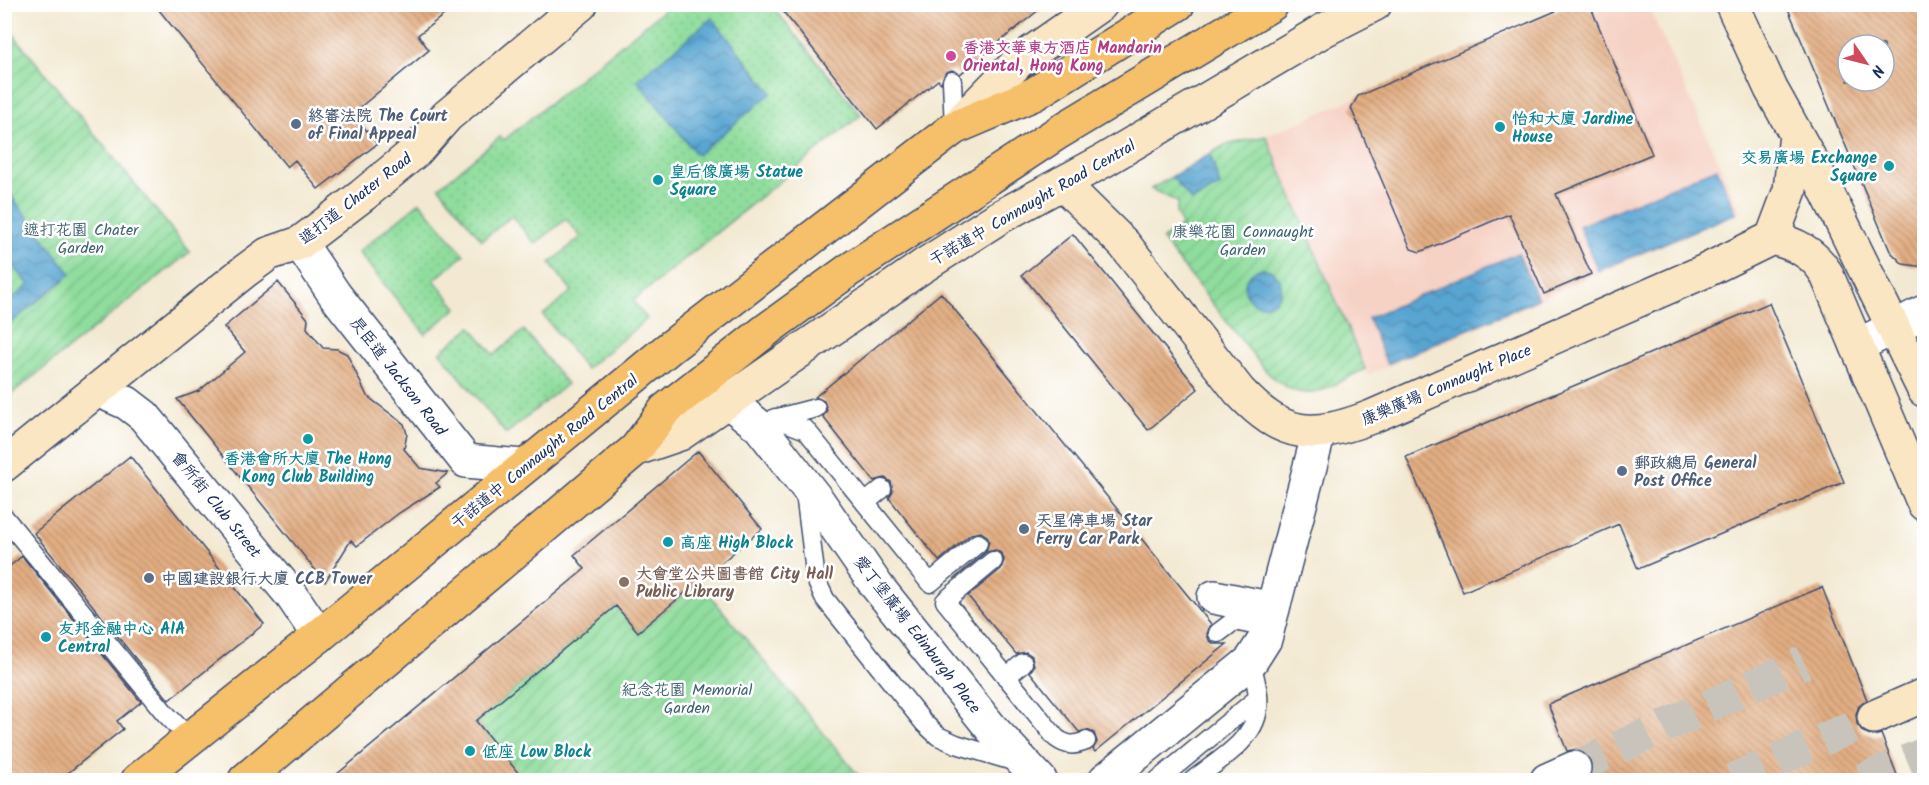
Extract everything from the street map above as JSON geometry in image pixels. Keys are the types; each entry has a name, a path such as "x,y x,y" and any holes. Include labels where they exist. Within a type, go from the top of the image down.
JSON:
{"main road":[{"name":"遮打道 Chater Road","path":"4,465 268,254 300,243 416,151 447,116 581,4"},
{"name":"干諾道中 Connaught Road Central","path":"138,780 319,636 668,349 954,128 1018,62 1101,4"},
{"name":"干諾道中 Connaught Road Central","path":"954,128 1034,94 1178,4"},
{"name":"干諾道中 Connaught Road Central","path":"258,777 636,449 665,410 769,328 849,270 1059,132 1272,4"},
{"name":"干諾道中 Connaught Road Central","path":"636,449 680,434 923,266 998,218 1280,55 1376,4"},
{"path":"1732,4 1771,88 1924,390"},
{"path":"1796,134 1790,189 1772,238 1795,244 1819,261 1924,504"},
{"name":"康樂廣場 Connaught Place","path":"1062,183 1124,243 1239,391 1256,409 1285,427 1319,432 1378,414 1705,271 1772,238"},
{"path":"1874,717 1924,695"}],"street":[{"name":"昃臣道 Jackson Road","path":"300,243 335,295 465,461 523,466"},
{"path":"1857,346 1892,326 1924,312"},
{"name":"會所街 Club Street","path":"98,390 127,403 144,416 292,596 319,636"},
{"name":"愛丁堡廣場 Edinburgh Place","path":"729,402 767,423 803,482 876,585 1032,772"},
{"path":"1105,780 1251,662 1270,618 1319,432"},
{"path":"1214,597 1270,618"}],"lane":[{"path":"952,81 954,128"},
{"path":"767,423 816,408"},
{"path":"767,423 806,430 930,583 978,543"},
{"path":"803,482 816,580 835,613 924,723 938,736 1032,772"},
{"path":"865,503 882,489"},
{"path":"4,518 165,713 190,739"},
{"path":"993,561 945,601 1056,738 1065,744 1076,745 1086,741"},
{"path":"1218,633 1234,621 1270,618"},
{"path":"1193,780 1249,733 1256,720 1258,698 1251,662"},
{"path":"1006,677 1023,663"},
{"path":"1158,780 1258,698"}],"shaded area":[{"name":"怡和大廈 Jardine House","path":"1572,5 1648,5 1741,211 1368,375 1266,136"}],"green space":[{"name":"皇后像廣場 Statue Square","path":"670,5 771,5 861,115 633,301 647,319 586,369 543,315 572,291 550,263 581,237 566,219 535,244 512,216 482,240 439,187 500,137 504,140"},
{"name":"遮打花園 Chater Garden","path":"4,23 190,252 5,399 4,399"},
{"name":"康樂花園 Connaught Garden","path":"1266,136 1365,369 1314,392 1303,393 1292,390 1265,370 1162,240 1182,225 1176,213 1178,202 1151,189 1225,145"},
{"path":"420,202 464,255 434,280 457,308 425,334 358,252"},
{"path":"471,327 494,355 524,330 567,384 506,434 440,352"},
{"name":"紀念花園 Memorial Garden","path":"699,582 862,780 524,780 476,721 616,606 638,632"}],"water":[{"path":"712,18 772,93 697,155 637,80"},
{"path":"1210,154 1220,186 1192,201 1172,177"},
{"path":"1717,168 1736,213 1598,271 1579,226"},
{"path":"5,188 71,274 5,328 5,304 29,285 5,255 5,249 11,244 5,235"},
{"path":"1518,253 1538,299 1387,364 1368,318"},
{"path":"1263,269 1276,274 1281,287 1276,300 1263,305 1250,300 1245,287 1250,274"}],"building":[{"name":"終審法院 The Court of Final Appeal","path":"154,4 458,4 418,35 429,50 353,113 377,144 318,189 295,160 287,167"},
{"path":"777,4 1046,4 960,74 952,70 946,72 941,83 938,80 877,129"},
{"name":"怡和大廈 Jardine House","path":"1572,4 1585,4 1592,10 1652,154 1556,194 1591,274 1544,294 1509,214 1420,252 1411,249 1351,108 1358,96"},
{"name":"交易廣場 Exchange Square","path":"1786,4 1924,4 1924,267 1903,264 1890,251"},
{"path":"1073,234 1198,389 1148,430 1022,275"},
{"name":"香港會所大廈 The Hong Kong Club Building","path":"278,282 308,319 307,328 323,348 337,349 347,354 367,396 404,424 407,434 404,449 420,468 448,473 436,483 440,487 399,513 357,546 351,540 325,582 177,399 199,391 245,352 224,327"},
{"name":"天星停車場 Star Ferry Car Park","path":"941,293 1211,624 1207,634 1209,640 1214,644 1227,644 1095,752 1093,749 1097,742 1094,733 1087,730 1079,732 1030,672 1034,666 1032,656 1026,652 1016,654 968,596 1001,569 1004,560 1002,554 996,550 986,552 954,579 986,551 989,542 987,536 981,532 971,534 939,561 889,498 893,492 891,482 885,478 874,481 823,417 827,410 824,401 815,397"},
{"name":"郵政總局 General Post Office","path":"1769,303 1844,482 1638,569 1619,524 1463,592 1406,457"},
{"path":"698,451 762,529 638,632 616,606 476,721 524,780 330,780 585,569 574,555"},
{"name":"中國建設銀行大廈 CCB Tower","path":"130,456 264,624 169,700 34,533"},
{"name":"友邦金融中心 AIA Central","path":"22,556 141,702 117,721 123,729 59,780 4,780 4,571"},
{"path":"1822,587 1867,700 1859,706 1856,714 1857,724 1863,732 1873,736 1881,734 1899,780 1587,780 1593,771 1591,760 1577,749 1567,751 1548,704"}],"tunnel":[{"path":"1574,768 1804,662"},
{"path":"1732,780 1874,717"},
{"path":"1862,780 1924,754"}],"place":[{"name":"香港文華東方酒店 Mandarin Oriental, Hong Kong","path":"951,56"},
{"name":"終審法院 The Court of Final Appeal","path":"296,124"},
{"name":"怡和大廈 Jardine House","path":"1500,127"},
{"name":"交易廣場 Exchange Square","path":"1889,166"},
{"name":"皇后像廣場 Statue Square","path":"658,180"},
{"name":"香港會所大廈 The Hong Kong Club Building","path":"308,439"},
{"name":"郵政總局 General Post Office","path":"1622,471"},
{"name":"天星停車場 Star Ferry Car Park","path":"1024,529"},
{"name":"高座 High Block","path":"668,542"},
{"name":"中國建設銀行大廈 CCB Tower","path":"149,578"},
{"name":"大會堂公共圖書館 City Hall Public Library","path":"624,582"},
{"name":"友邦金融中心 AIA Central","path":"46,637"},
{"name":"低座 Low Block","path":"470,751"}]}
